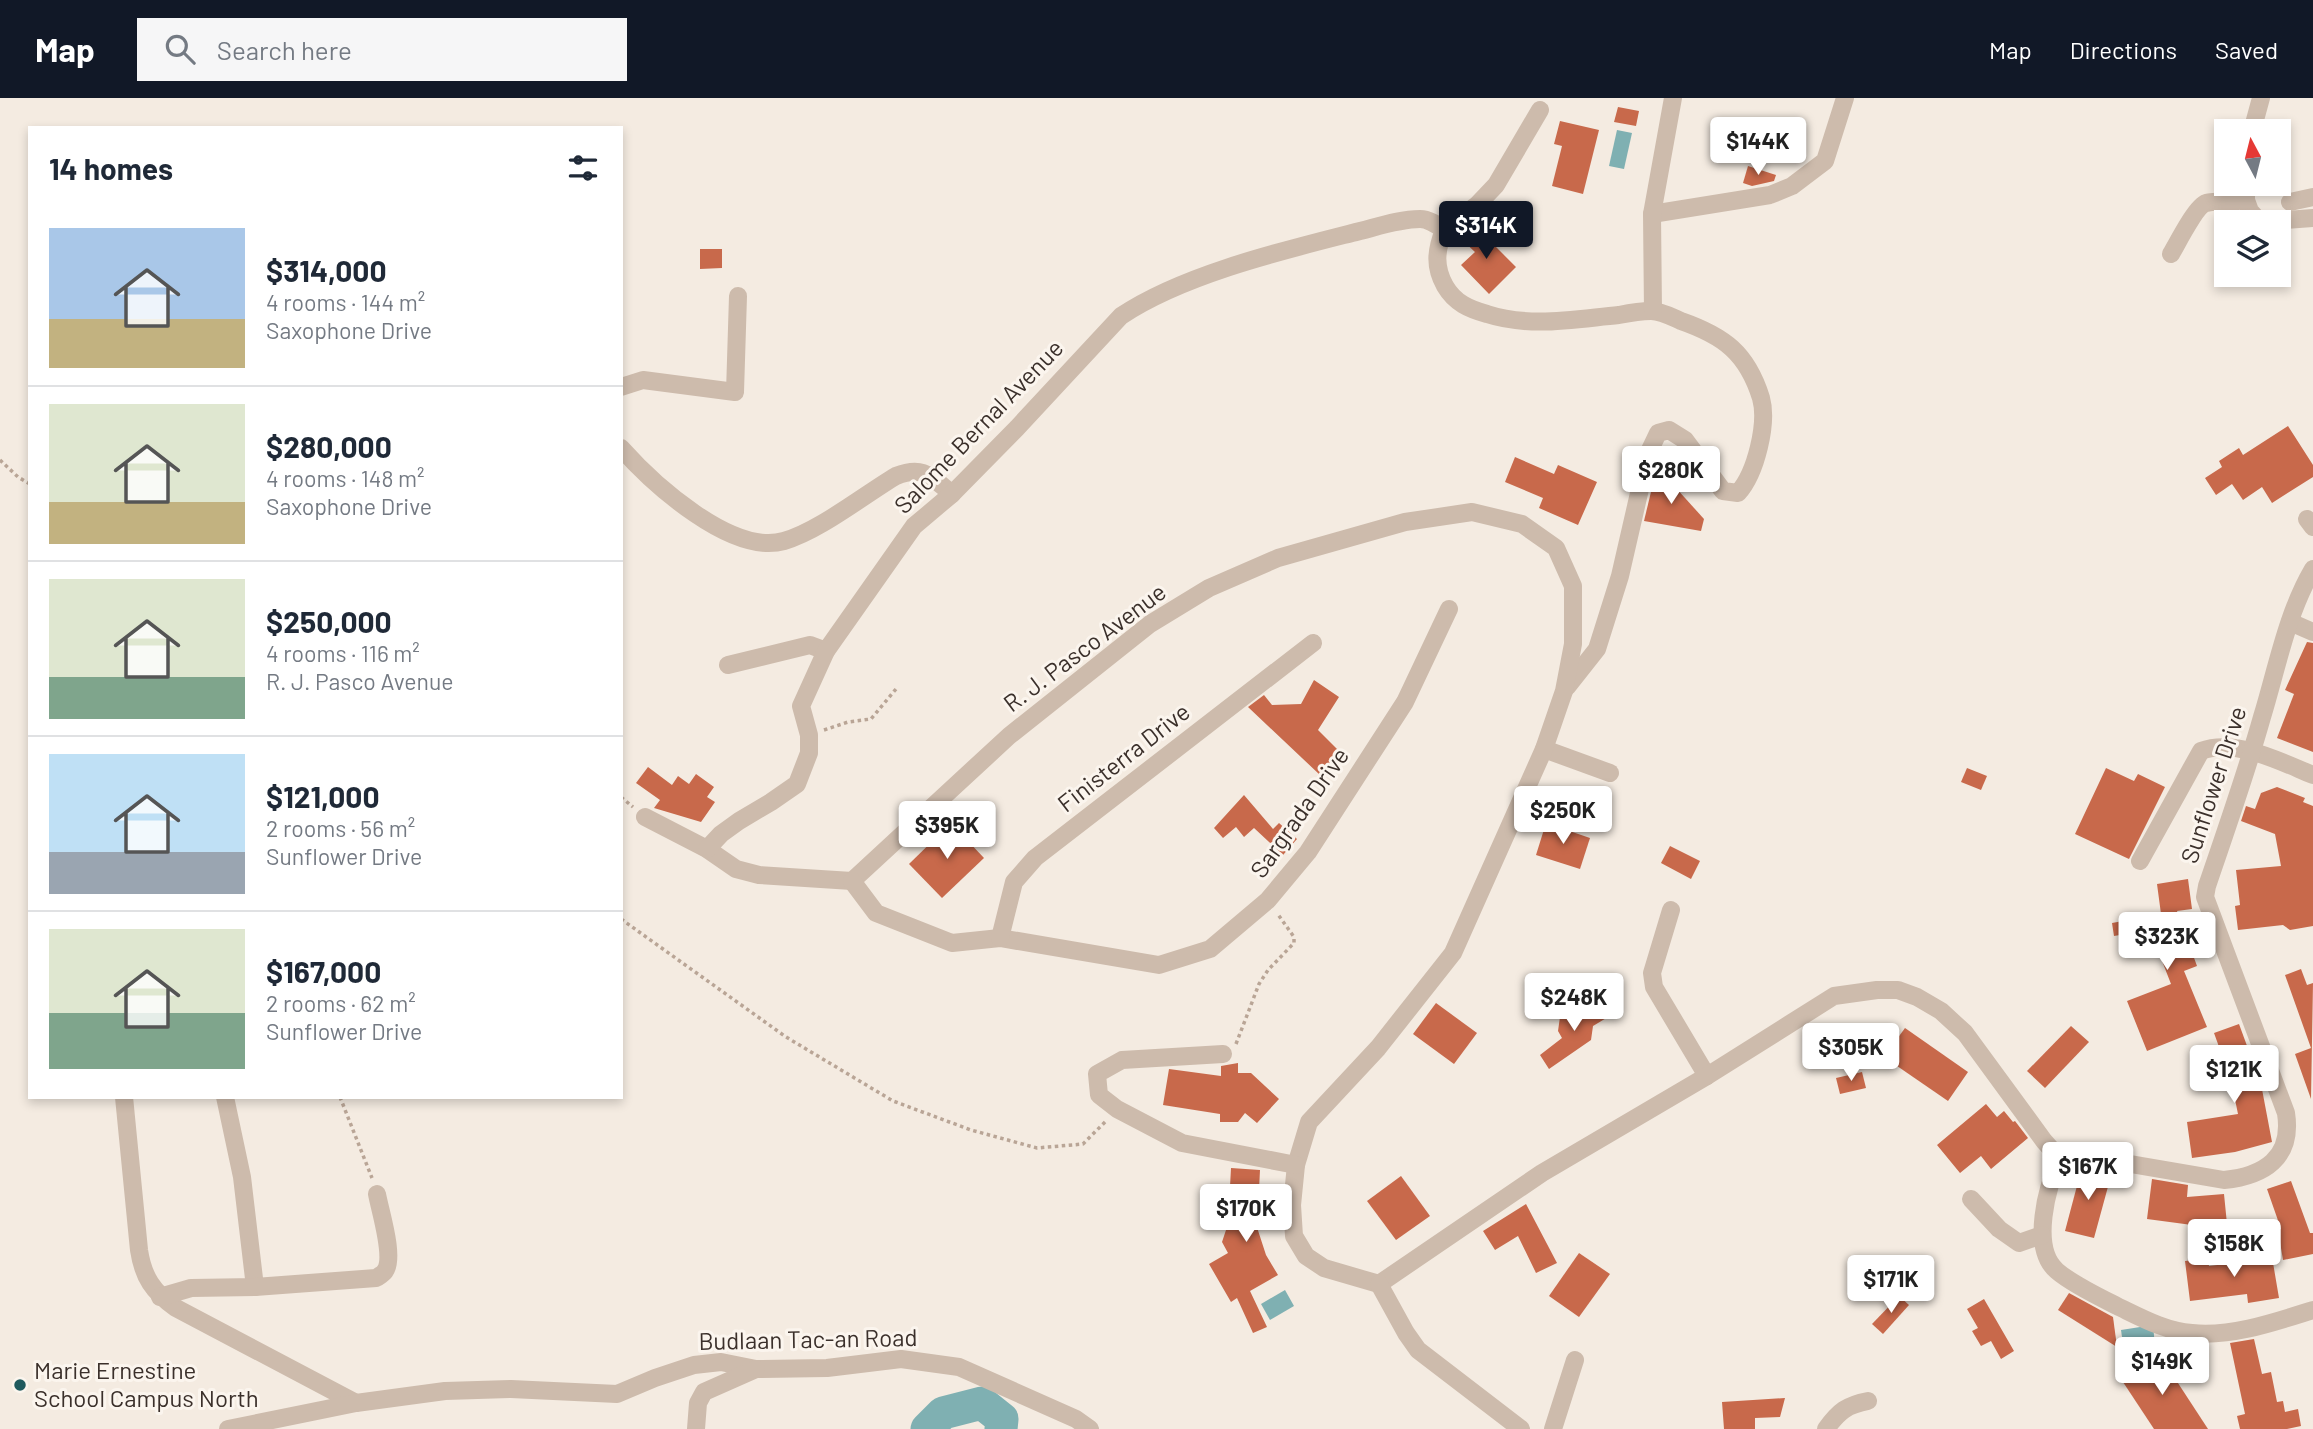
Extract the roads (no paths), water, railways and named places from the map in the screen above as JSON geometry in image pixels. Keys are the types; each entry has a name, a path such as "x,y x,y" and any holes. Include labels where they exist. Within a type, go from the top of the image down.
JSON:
{"street":[{"path":"1653,311 1652,214 1672,98"},
{"path":"1652,214 1770,195 1792,186 1825,161 1845,98"},
{"path":"2255,119 2260,98"},
{"path":"1540,110 1496,185 1478,205 1444,230 1437,247 1437,264 1450,294 1469,309 1501,319 1549,322 1653,311 1691,324 1724,340 1741,355 1756,383 1763,408 1760,443 1744,486 1738,493 1723,491 1685,440 1669,430 1658,433 1647,454 1620,576 1597,649 1564,691"},
{"path":"2171,254 2202,205 2232,196"},
{"path":"2247,196 2250,211 2260,222 2313,218"},
{"path":"2290,202 2313,197"},
{"name":"Salome Bernal Avenue","path":"707,849 730,828 797,783 809,753 809,735 801,706 826,651 914,526 952,494 1121,316 1171,289 1312,243 1422,219 1444,230"},
{"path":"623,386 643,380 735,392 738,296"},
{"path":"623,450 642,472 685,508 723,530 757,542 780,542 803,534 896,475 908,471 925,472 952,494"},
{"name":"R. J. Pasco Avenue","path":"852,881 1009,737 1150,624 1209,588 1278,558 1405,522 1472,512 1522,524 1556,548 1573,586 1573,644 1564,691 1544,748 1453,953 1378,1048 1309,1122 1296,1165 1292,1205 1294,1236 1306,1256 1324,1268 1379,1284"},
{"name":"Sunflower Drive","path":"2060,1159 2072,1154 2224,1180 2258,1172 2271,1165 2280,1155 2288,1129 2286,1113 2206,905 2206,897 2207,886 2252,752 2290,622 2313,569"},
{"name":"Sargrada Drive","path":"852,881 876,912 952,943 1000,938 1159,965 1209,949 1268,900 1308,852 1405,702 1449,609"},
{"path":"2290,622 2313,632"},
{"name":"Finisterra Drive","path":"1000,938 1014,882 1035,858 1313,643"},
{"path":"728,665 810,645 826,651"},
{"path":"2140,860 2201,751 2213,746 2252,752 2313,775"},
{"path":"1544,748 1610,773"},
{"path":"645,817 707,849 736,869 758,875 852,881"},
{"path":"1671,910 1652,974 1654,987 1707,1076"},
{"path":"1521,1429 1418,1350 1379,1284 1542,1173 1707,1076 1834,996 1898,990 1917,997 1941,1012 1965,1032 2060,1159 2053,1173 2042,1235 2044,1249 2056,1270 2160,1327 2194,1334 2239,1331 2313,1310"},
{"path":"1223,1054 1122,1060 1097,1074 1099,1096 1117,1109 1182,1143 1296,1165"},
{"path":"124,1099 142,1268 148,1283 160,1297 184,1313 356,1403"},
{"path":"225,1099 242,1177 255,1287"},
{"path":"160,1297 191,1288 255,1287 376,1278 385,1272 389,1252 377,1194"},
{"path":"1971,1199 1999,1228 2019,1242 2042,1235"},
{"name":"Budlaan Tac-an Road","path":"228,1429 356,1403 445,1391 498,1389 617,1394 655,1377 694,1365 721,1362 756,1369 827,1368 901,1359 958,1367 1076,1419 1090,1429"},
{"path":"1553,1429 1575,1360"},
{"path":"696,1429 698,1403 704,1392 756,1369"},
{"path":"1826,1429 1850,1404 1868,1401"}],"water":[{"path":"1617,130 1632,133 1624,169 1609,166"},
{"path":"1285,1290 1294,1306 1270,1320 1261,1304"},
{"path":"2153,1325 2155,1346 2124,1351 2121,1330"}],"waterway":[{"path":"927,1429 943,1413 982,1403 1002,1419 1001,1429"}],"place":[{"name":"Marie Ernestine School Campus North","path":"20,1385"}]}
